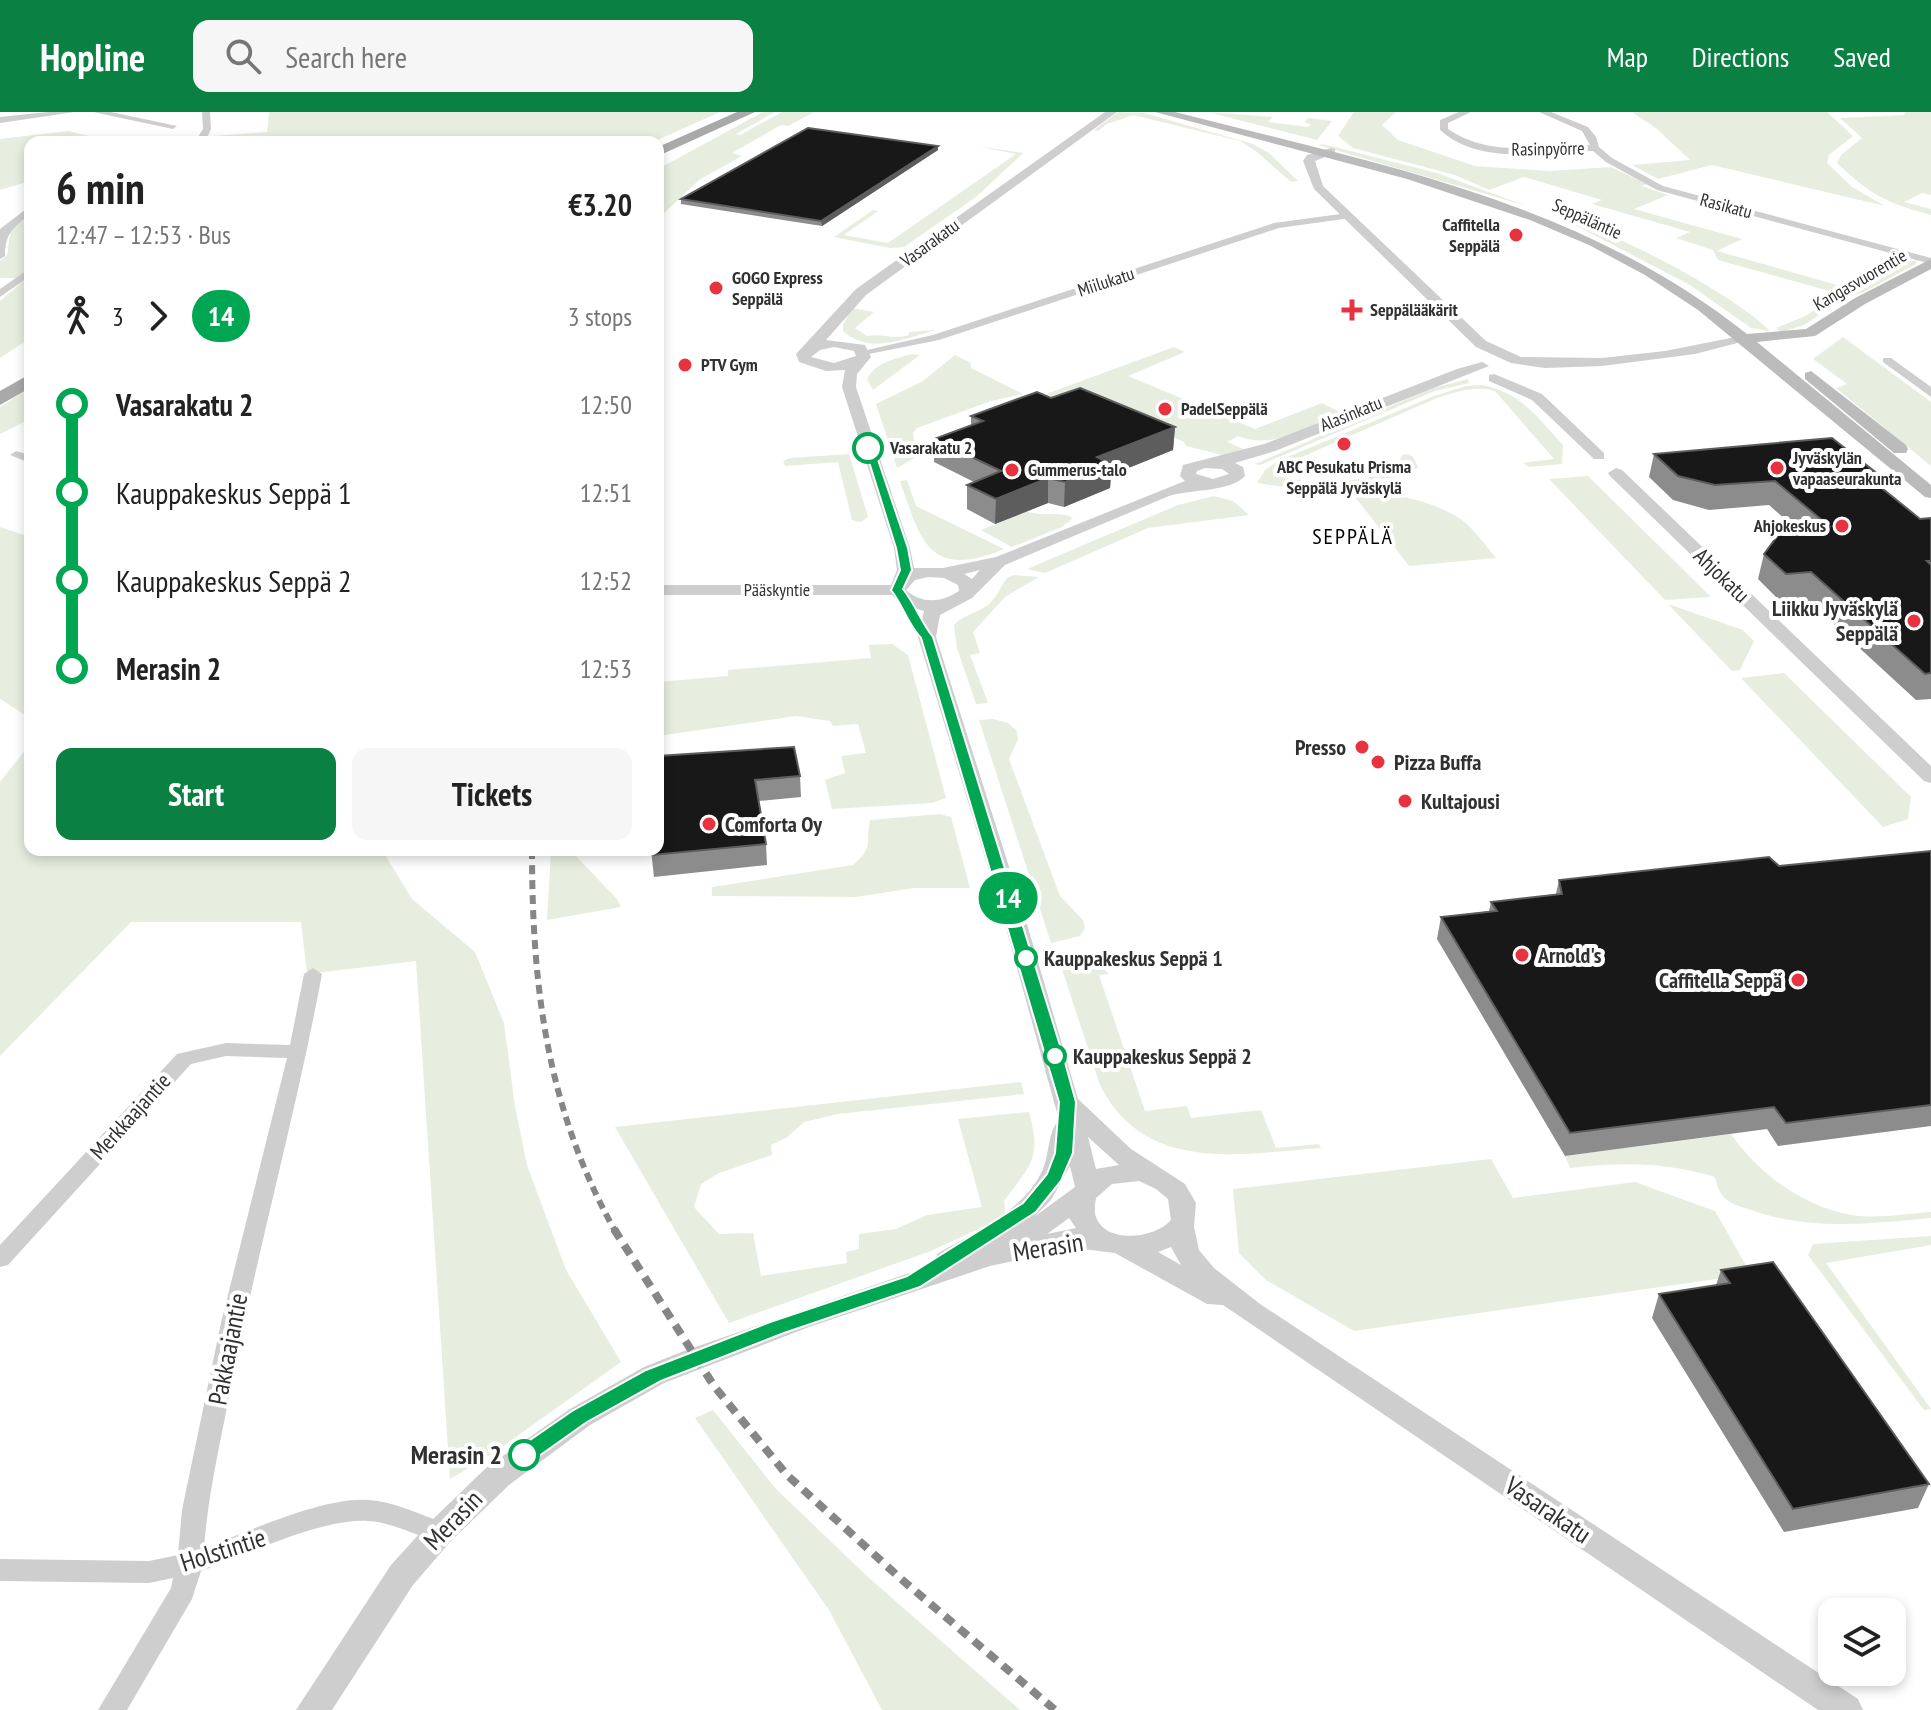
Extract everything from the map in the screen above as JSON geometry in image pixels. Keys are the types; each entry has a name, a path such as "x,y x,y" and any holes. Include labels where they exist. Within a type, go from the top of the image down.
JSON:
{"main road":[{"path":"664,140 728,112"},
{"path":"664,149 748,112"},
{"name":"Seppäläntie","path":"1161,112 1498,205 1582,238 1653,274 1759,343 1931,473"},
{"name":"Seppäläntie","path":"1185,112 1329,157"},
{"name":"Kangasvuorentie","path":"1759,343 1801,341 1860,301 1931,262"},
{"name":"Seppäläntie","path":"1759,343 1931,493"},
{"path":"0,383 24,369"},
{"path":"0,399 24,384"}],"street":[{"path":"0,120 71,112"},
{"path":"97,112 173,126"},
{"path":"203,136 207,129 206,112"},
{"name":"Vasarakatu","path":"810,348 841,310 861,292 1112,112"},
{"name":"Rasinpyörre","path":"1467,112 1443,122 1444,130 1450,136 1472,144 1529,151 1595,148"},
{"name":"Rasikatu","path":"1543,112 1585,129 1592,137 1595,148 1628,172 1660,188 1931,262"},
{"name":"Vasarakatu","path":"1030,169 1041,151 1089,113"},
{"path":"1329,157 1318,187 1481,344 1536,368 1537,376 1533,383 1537,397"},
{"path":"0,256 0,240 5,229 24,214"},
{"name":"Miilukatu","path":"861,357 935,338 1278,225 1348,216"},
{"path":"0,294 5,284 24,274"},
{"path":"834,320 839,334 861,357"},
{"path":"1487,371 1518,361 1600,361 1759,343"},
{"path":"848,344 824,344 810,348 803,354 804,359 820,366 849,387"},
{"path":"1481,344 1487,358 1487,371"},
{"path":"820,366 836,367 861,357"},
{"path":"861,357 850,374 849,387 902,548 906,570 902,589 915,625 927,637"},
{"path":"1887,360 1931,393"},
{"path":"1487,371 1521,381 1600,361"},
{"path":"1487,371 1537,397"},
{"name":"Alasinkatu","path":"1187,472 1195,465 1237,459 1263,451 1441,380 1487,371"},
{"name":"Ahjokatu","path":"1537,397 1599,456 1589,459 1589,466 1604,473 1616,473 1931,777"},
{"name":"Alasinkatu","path":"1238,473 1263,451"},
{"path":"902,589 939,572 1001,561 1163,493 1188,485 1230,482 1238,473 1230,466 1213,462"},
{"path":"1163,493 1187,472 1192,479 1206,483"},
{"path":"902,548 939,572 962,580 967,591"},
{"path":"1001,561 961,599 947,604 929,617 927,637 1067,1102 1086,1191 1080,1212 1090,1230 1117,1244 1158,1244 1181,1226 1184,1219 1183,1201 1170,1185 1122,1155 1067,1102"},
{"path":"902,589 920,605 947,604"},
{"name":"Pääskyntie","path":"664,590 902,589"},
{"name":"Pakkaajantie","path":"112,1710 183,1591 190,1564 194,1510 232,1323 298,1052 313,974"},
{"name":"Merkkaajantie","path":"0,1259 184,1059 229,1048 298,1052"},
{"name":"Merasin","path":"913,1282 983,1239 1036,1201 1055,1177 1064,1153 1067,1102"},
{"path":"1086,1191 1116,1173 1150,1175"},
{"name":"Merasin","path":"987,1257 1045,1223 1086,1191"},
{"name":"Vasarakatu","path":"1181,1226 1180,1240 1189,1259 1250,1311 1846,1710"},
{"name":"Merasin","path":"313,1710 402,1575 469,1501 530,1451 617,1394 654,1375 777,1327 987,1257 1074,1238 1117,1244"},
{"name":"Vasarakatu","path":"1117,1244 1206,1292 1250,1311"},
{"name":"Holstintie","path":"0,1570 149,1572 190,1564 312,1520 354,1511 371,1510 440,1532"}],"green space":[{"path":"269,112 720,112 664,137 213,136 267,132"},
{"path":"763,112 775,112 736,134 740,135 782,112 814,112 788,126 781,125 732,153 742,156 699,180 664,213 664,166"},
{"path":"1118,112 1144,113 1253,144 1269,153 1298,181 1291,182 1240,141 1133,115 1094,130"},
{"path":"1208,112 1273,117 1268,122 1308,127 1311,124 1304,123 1308,118 1332,121 1317,140"},
{"path":"1354,112 1396,112 1382,125 1398,140 1475,166 1550,171 1611,167 1647,184 1641,186 1668,195 1634,209 1742,239 1717,251 1844,287 1833,292 1718,260 1713,250 1676,238 1690,232 1592,204 1602,200 1524,177 1489,190 1455,175 1353,148 1338,136"},
{"path":"1632,112 1827,112 1853,136 1829,155 1827,163 1852,187 1885,206 1712,165 1658,179 1632,165 1690,160 1657,129"},
{"path":"1905,112 1931,112 1931,195 1922,193 1904,202 1931,209 1931,215 1880,196 1837,163 1841,155 1862,138 1840,118 1904,115"},
{"path":"69,131 89,136 26,136"},
{"path":"24,136 24,183 0,190 0,139"},
{"path":"1318,145 1437,173 1527,206"},
{"path":"977,146 1023,153 976,197 904,247 890,248 834,237 873,210 878,211 844,235 888,243 1016,154"},
{"path":"24,217 24,278 0,278 0,261 7,255 11,229"},
{"path":"1571,223 1616,238 1675,267 1732,301 1770,331 1751,328 1690,285"},
{"path":"1916,260 1916,264 1864,292 1842,300 1804,325 1781,332 1776,328 1803,317 1892,266"},
{"path":"24,281 24,342 0,358 0,301"},
{"path":"852,308 874,312 855,328 867,336 898,337 909,335 909,332 935,330 899,341 864,342 843,331"},
{"path":"1843,337 1931,402 1931,466 1836,388 1847,384 1813,359"},
{"path":"1174,347 1185,352 1128,376 1255,429 1322,403 1338,411 1336,415 1276,439 1251,440 1238,436 1227,442 1246,450 1222,455 1186,446 1184,442 1100,406 1057,399 1046,394"},
{"path":"912,354 920,355 873,390 867,379 875,369"},
{"path":"955,355 971,363 971,368 1023,394 991,401 917,428 913,433 915,448 921,454 897,468 876,404 923,381"},
{"path":"1468,379 1469,383 1435,391 1260,465 1255,464 1433,388"},
{"path":"1482,385 1508,394 1536,415 1563,445 1562,464 1529,467 1523,463 1554,459 1495,391 1473,389 1437,398 1272,470 1281,476 1311,481 1366,478 1391,470 1402,455 1408,454 1418,467 1407,476 1291,488 1257,483 1265,470 1278,461 1434,396 1466,386"},
{"path":"24,392 24,422 0,434 0,407"},
{"path":"849,454 868,517 861,522 852,520 838,462 785,466 783,461"},
{"path":"1588,476 1710,597 1665,600 1549,479"},
{"path":"907,480 916,506 1004,549 959,560 932,550 922,537 907,503 900,481"},
{"path":"1352,493 1395,495 1438,507 1467,524 1496,558 1409,566"},
{"path":"1214,496 1233,501 1249,515 1148,528 1045,573 1027,569 1178,505"},
{"path":"1026,511 1073,518 1062,527 1012,547 981,530"},
{"path":"0,527 24,535 24,714 0,699"},
{"path":"1014,575 1039,577 1005,597 973,632 980,653 970,655 988,703 976,704 957,648 954,625 988,605 1007,578"},
{"path":"1668,604 1743,630 1754,641 1740,670 1732,671"},
{"path":"892,644 908,655 946,798 932,803 832,809 825,780 845,773 841,756 866,753 858,724 833,726 830,721 796,716 664,735 664,681 728,676 728,670 871,658 869,645"},
{"path":"1784,673 1911,797 1908,819 1883,827 1741,678"},
{"path":"993,719 1008,723 1017,731 1018,739 1009,759 1060,896 1083,920 1085,928 1080,936 1051,943 979,720"},
{"path":"24,752 24,856 386,856 412,899 475,952 504,1023 515,1106 527,1165 566,1270 621,1362 492,1454 450,1479 416,961 307,974 301,922 131,922 0,1056 0,782"},
{"path":"940,814 951,817 970,888 914,888 856,897 712,896 712,887 853,865 867,848 870,820"},
{"path":"551,856 576,856 621,907 547,920"},
{"path":"1084,960 1098,964 1109,974 1099,975 1145,1111 1187,1106 1191,1118 1261,1110 1276,1148 1319,1144 1321,1148 1227,1154 1197,1152 1168,1146 1142,1133 1119,1114 1100,1085 1060,963"},
{"path":"1021,1082 1024,1094 838,1114 804,1122 786,1138 771,1145 772,1155 719,1173 701,1184 694,1207 719,1234 753,1233 761,1276 847,1263 846,1252 859,1249 859,1234 896,1229 927,1215 982,1207 958,1119 1029,1112 1033,1128 1032,1160 1004,1201 1006,1216 931,1251 729,1323 615,1127"},
{"path":"1731,1134 1768,1174 1815,1204 1851,1215 1931,1212 1931,1218 1862,1224 1793,1221 1730,1202 1721,1193 1715,1177 1679,1168 1643,1165 1570,1168 1565,1156"},
{"path":"1491,1159 1513,1198 1635,1182 1715,1211 1751,1274 1354,1331 1266,1280 1239,1253 1233,1189"},
{"path":"1931,1236 1931,1245 1826,1263 1931,1409 1924,1410 1808,1255 1813,1244"},
{"path":"713,1410 776,1489 868,1577 1020,1710 882,1710 829,1610 695,1418"}],"building":[{"path":"808,128 938,146 821,221 681,199"},
{"name":"Gummerus-talo","path":"1080,388 1175,427 1097,457 1111,464 1065,482 1048,478 996,499 967,485 1001,471 934,439 983,421 971,416 1037,392 1051,398"},
{"path":"1832,438 1874,471 1862,472 1920,519 1931,518 1931,561 1927,561 1931,565 1931,673 1925,674 1811,572 1786,574 1764,554 1781,531 1829,526 1775,481 1715,485 1678,476 1654,454"},
{"name":"Comforta Oy","path":"794,747 800,776 755,780 766,844 664,854 664,756"},
{"path":"1931,851 1931,1105 1786,1123 1774,1107 1570,1133 1441,917 1497,911 1491,902 1562,894 1559,880 1769,857 1779,866"},
{"path":"1773,1262 1929,1484 1793,1509 1659,1294 1730,1283 1721,1270"}],"railway":[{"path":"532,856 535,951 548,1046 573,1139 614,1229"},
{"path":"614,1229 714,1386 787,1475 900,1578 1055,1710"}],"bus line":[{"name":"14","path":"524,1455 617,1394 654,1375 777,1327 913,1282 1030,1208 1055,1177 1064,1153 1067,1102 1054,1055 927,637 915,625 905,600 897,590 906,570 902,548 868,448"}],"place":[{"name":"Caffitella Seppälä","path":"1516,235"},
{"name":"GOGO Express Seppälä","path":"716,288"},
{"name":"Seppälääkärit","path":"1352,310"},
{"name":"PTV Gym","path":"685,365"},
{"name":"PadelSeppälä","path":"1165,409"},
{"name":"ABC Pesukatu Prisma Seppälä Jyväskylä","path":"1344,444"},
{"name":"Vasarakatu 2","path":"868,448"},
{"name":"Jyväskylän vapaaseurakunta","path":"1777,468"},
{"name":"Gummerus-talo","path":"1012,470"},
{"name":"Ahjokeskus","path":"1842,526"},
{"name":"Liikku Jyväskylä Seppälä","path":"1914,621"},
{"name":"Presso","path":"1362,747"},
{"name":"Pizza Buffa","path":"1378,762"},
{"name":"Kultajousi","path":"1405,801"},
{"name":"Comforta Oy","path":"709,824"},
{"name":"Arnold's","path":"1522,955"},
{"name":"Kauppakeskus Seppä 1","path":"1026,958"},
{"name":"Caffitella Seppä","path":"1798,980"},
{"name":"Kauppakeskus Seppä 2","path":"1055,1056"},
{"name":"Merasin 2","path":"524,1455"}],"district":[{"name":"SEPPÄLÄ","path":"1353,536"}]}
